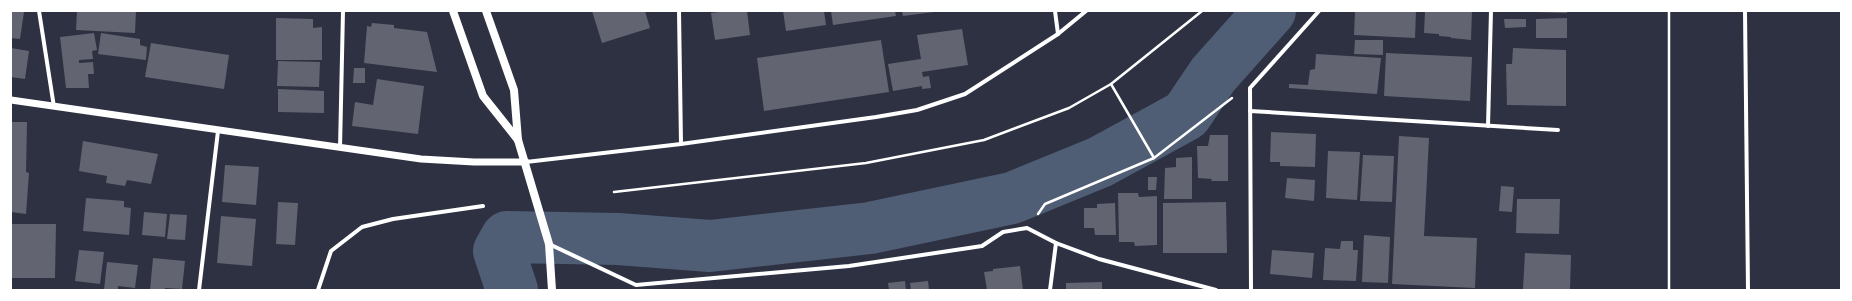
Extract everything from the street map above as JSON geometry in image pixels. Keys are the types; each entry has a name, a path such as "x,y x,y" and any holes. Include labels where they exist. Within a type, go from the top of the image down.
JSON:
{"main road":[{"path":"453,11 483,96 518,140"},
{"path":"486,11 514,90 518,140 526,162 549,244 552,290"}],"street":[{"path":"40,11 54,107"},
{"path":"340,148 344,11"},
{"path":"679,11 681,144"},
{"path":"1055,11 1058,34"},
{"path":"11,100 421,160 526,162 681,144 917,110 966,94 1058,34 1086,11"},
{"path":"1250,290 1250,88 1319,11"},
{"path":"1488,126 1491,11"},
{"path":"1745,11 1748,290"},
{"path":"1250,111 1558,130"},
{"path":"199,290 218,131"},
{"path":"318,290 331,251 362,227 393,219 483,206"},
{"path":"549,244 636,285 849,266 982,246 1003,232 1027,228 1056,243 1099,259 1216,290"},
{"path":"1050,290 1056,243"}],"path":[{"path":"614,192 628,192 866,162 984,140 1069,108 1111,84 1202,11"},
{"path":"1668,11 1669,290"},
{"path":"1111,84 1154,158"},
{"path":"1027,228 1045,204 1154,158 1229,100 1250,88"}],"building":[{"path":"11,11 24,12 20,39 11,38"},
{"path":"77,11 136,11 135,33 76,30"},
{"path":"592,11 645,11 650,28 602,43"},
{"path":"747,11 750,35 715,40 711,13"},
{"path":"783,11 824,11 826,25 786,31"},
{"path":"831,11 895,11 896,16 833,25"},
{"path":"902,11 934,11 934,12 903,16"},
{"path":"1355,11 1416,11 1415,38 1354,35"},
{"path":"1425,11 1472,11 1471,40 1439,36 1439,34 1424,33"},
{"path":"1567,11 1567,13 1533,12"},
{"path":"276,18 313,19 313,28 322,27 322,60 276,60"},
{"path":"1567,18 1567,38 1536,38 1536,19"},
{"path":"1504,19 1526,19 1526,27 1505,28"},
{"path":"372,23 394,25 394,28 427,32 437,72 364,63 367,26 371,27"},
{"path":"962,29 968,65 922,72 923,77 929,76 931,88 922,89 922,86 893,91 888,64 921,59 917,35"},
{"path":"94,33 97,50 92,51 93,59 79,60 79,63 93,62 94,74 88,74 89,88 66,88 60,37"},
{"path":"101,33 140,39 140,45 147,47 146,60 98,54"},
{"path":"881,40 889,92 764,111 757,58"},
{"path":"1355,40 1383,40 1383,55 1354,54"},
{"path":"151,43 229,55 224,89 145,77"},
{"path":"11,48 29,51 25,79 11,77"},
{"path":"1513,48 1566,50 1566,106 1507,105 1506,64 1512,64"},
{"path":"1386,53 1472,57 1470,101 1384,96"},
{"path":"1316,54 1381,58 1377,94 1289,88 1289,84 1308,85 1310,70 1315,69"},
{"path":"278,61 320,62 319,87 277,86"},
{"path":"354,68 365,68 365,83 353,83"},
{"path":"377,79 424,86 418,134 352,126 355,102 373,105"},
{"path":"278,89 324,91 324,113 278,112"},
{"path":"11,122 27,122 26,172 29,173 26,214 11,212"},
{"path":"1271,132 1316,134 1315,167 1280,166 1280,162 1270,162"},
{"path":"1210,135 1228,135 1228,181 1211,181 1212,179 1198,178 1197,146 1208,146"},
{"path":"1399,136 1429,138 1424,236 1477,238 1475,288 1392,284"},
{"path":"83,141 158,154 151,184 127,180 125,186 106,183 107,176 79,171"},
{"path":"1328,151 1360,152 1357,200 1326,198"},
{"path":"1363,155 1394,156 1392,202 1360,201"},
{"path":"1192,157 1192,199 1164,199 1165,168 1176,167 1176,158"},
{"path":"225,165 259,167 256,205 222,202"},
{"path":"1148,177 1157,177 1156,190 1148,190"},
{"path":"1287,178 1315,180 1314,201 1285,198"},
{"path":"1501,186 1514,187 1512,212 1499,211"},
{"path":"1118,193 1138,193 1139,197 1157,196 1157,245 1135,246 1134,242 1119,242"},
{"path":"86,198 124,201 124,207 131,208 129,235 83,231"},
{"path":"1517,199 1560,199 1559,234 1516,233"},
{"path":"278,202 298,203 295,245 276,244"},
{"path":"1226,202 1227,253 1163,253 1163,203"},
{"path":"1115,203 1116,235 1095,235 1094,228 1084,228 1084,208 1097,208 1097,204"},
{"path":"144,212 167,214 165,237 142,235"},
{"path":"170,214 187,215 185,240 167,239"},
{"path":"221,216 256,219 252,266 217,263"},
{"path":"11,224 56,224 55,278 11,278"},
{"path":"1364,235 1390,237 1388,283 1362,282"},
{"path":"1341,241 1353,241 1353,250 1358,250 1356,281 1323,280 1325,248 1340,249"},
{"path":"79,250 104,252 100,284 75,281"},
{"path":"1272,250 1314,253 1312,278 1270,274"},
{"path":"1525,253 1571,255 1570,290 1523,289"},
{"path":"153,258 185,261 182,289 165,288 165,290 150,290"},
{"path":"107,262 138,265 135,288 118,286 118,290 104,290"},
{"path":"1020,266 1023,290 987,290 984,272 993,271 993,269"},
{"path":"905,281 906,290 889,290 888,283"},
{"path":"928,281 929,290 911,290 910,283"},
{"path":"1102,282 1102,290 1066,290 1066,283"}],"waterway":[{"path":"512,290 499,251 507,237 618,239 710,246 870,228 1012,198 1100,162 1186,115 1213,75 1270,11"}]}
